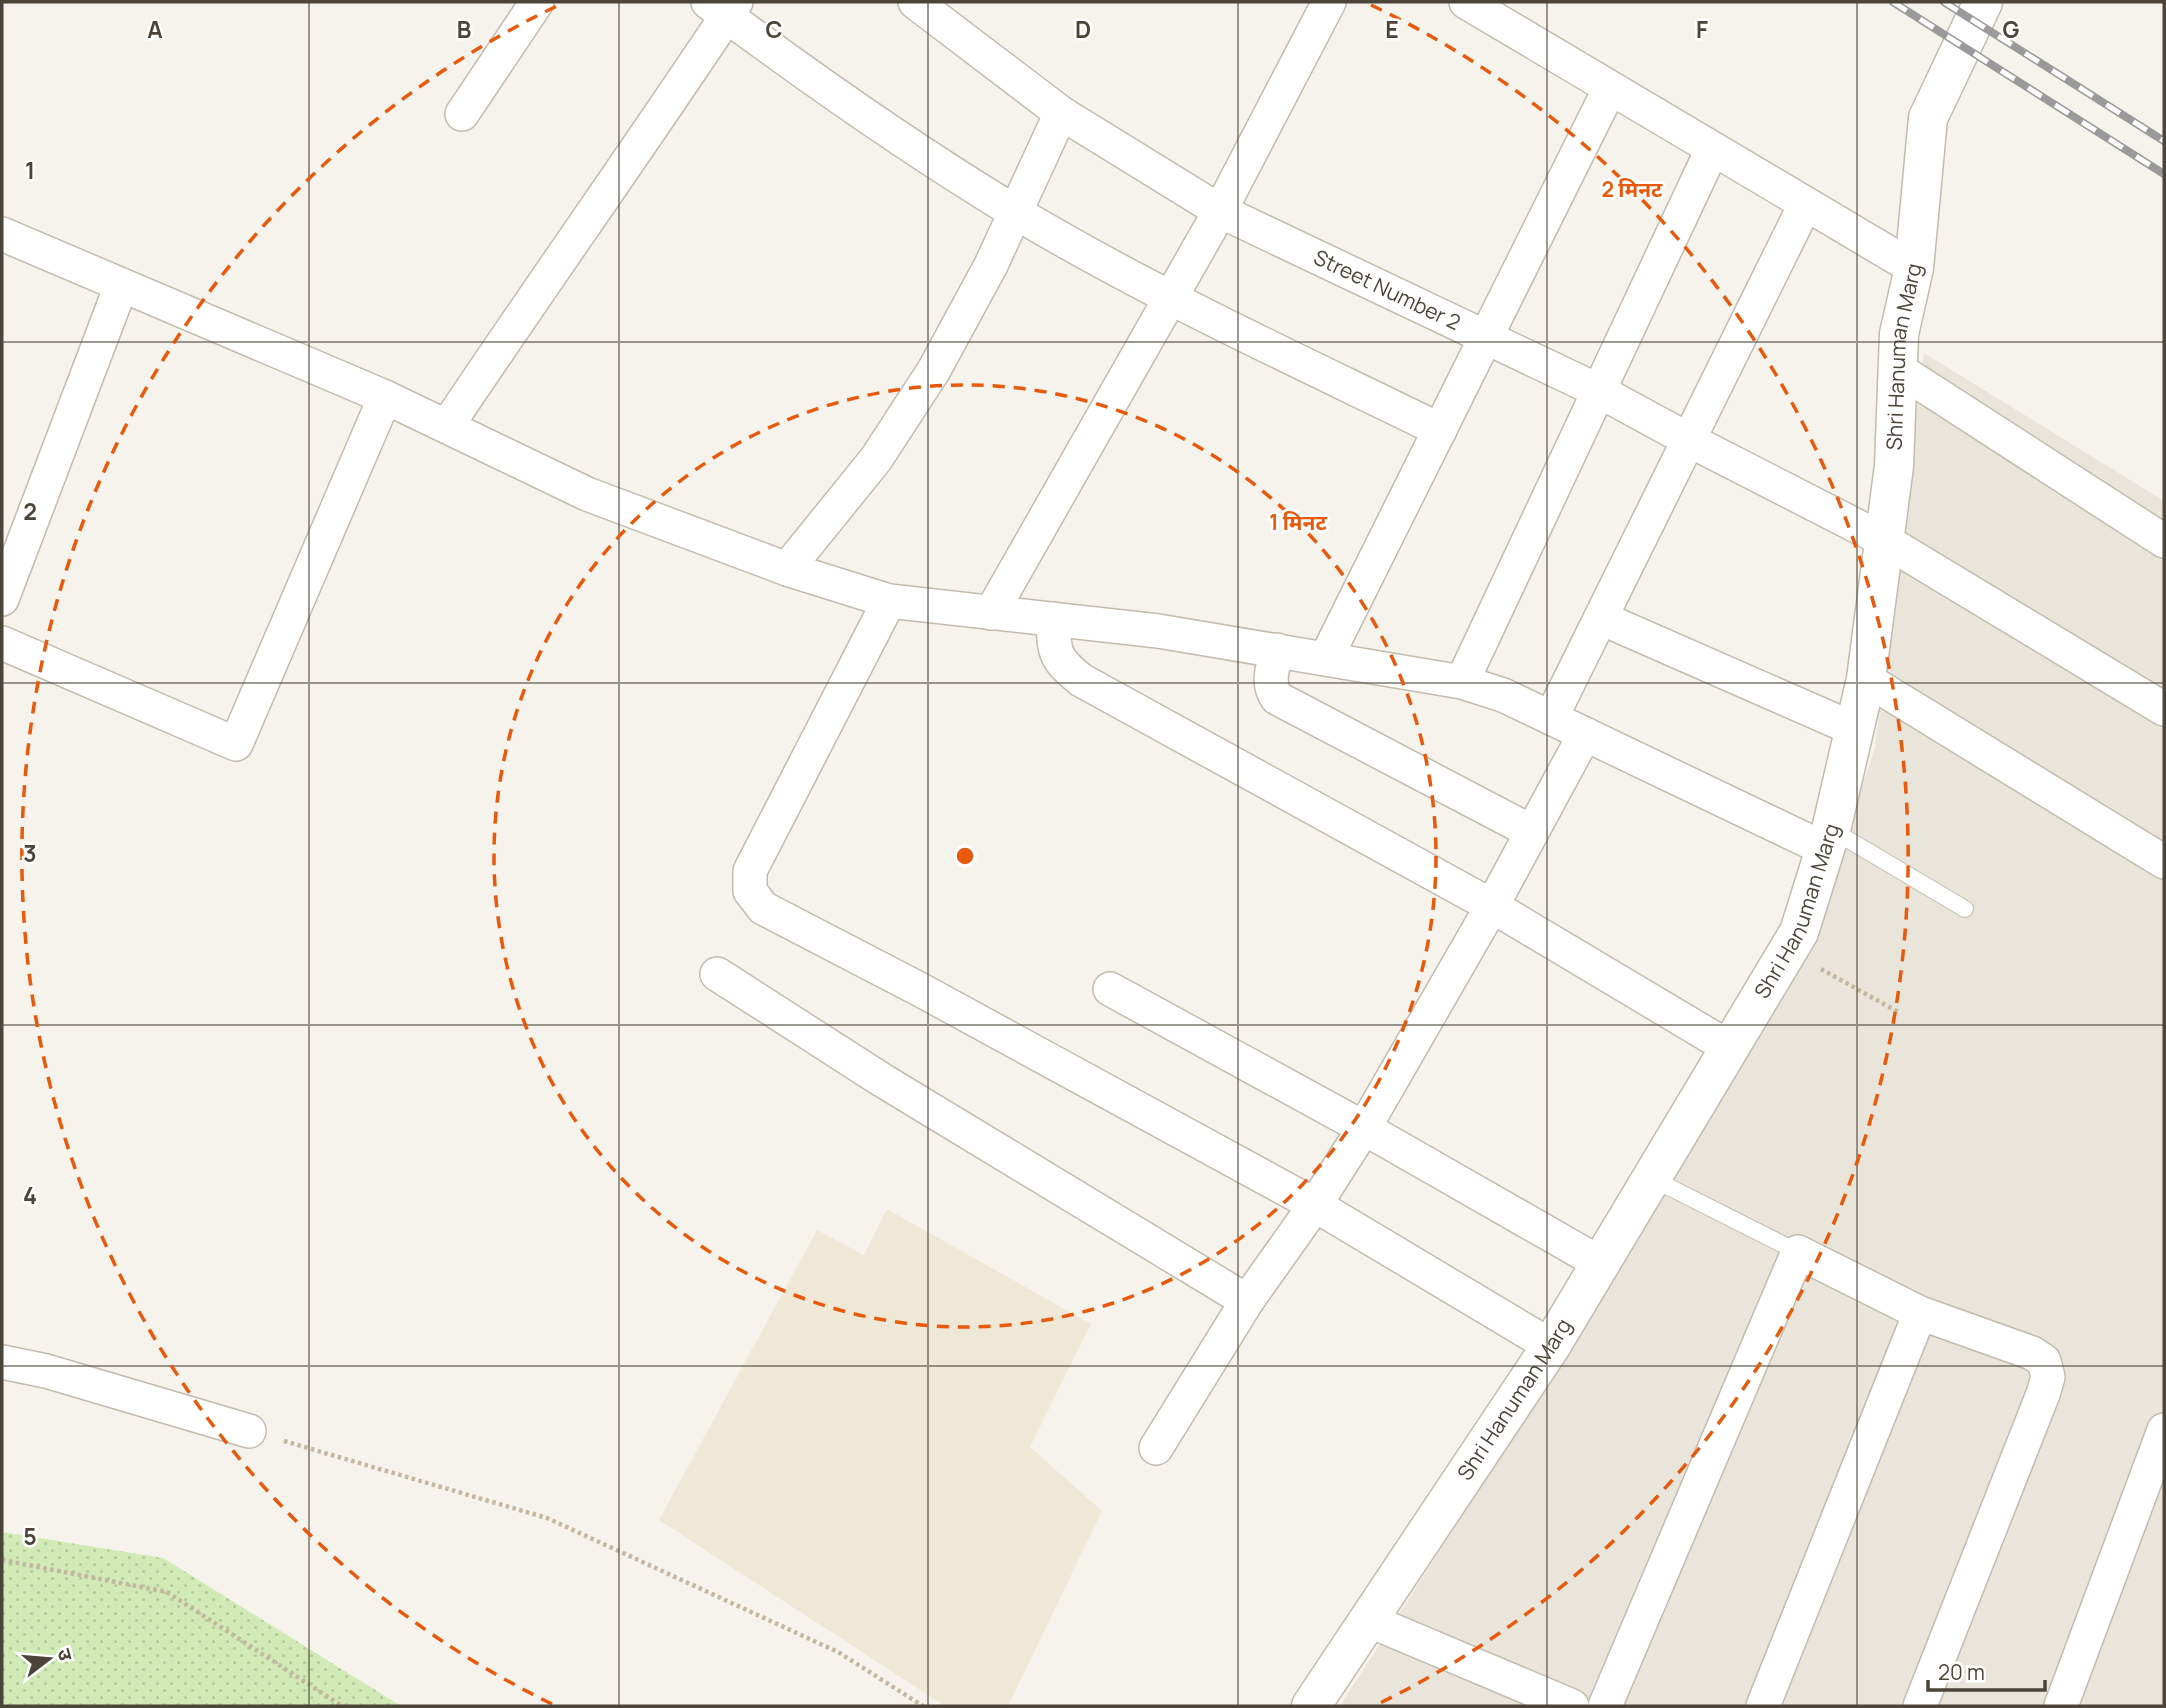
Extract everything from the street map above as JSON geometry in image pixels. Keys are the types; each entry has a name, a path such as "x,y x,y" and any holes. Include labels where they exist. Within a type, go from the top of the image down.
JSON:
{"street":[{"path":"462,114 537,2"},
{"name":"Street Number 2","path":"915,2 1061,113 1220,211 1599,391 1884,540 2164,709"},
{"path":"992,613 1220,211 1329,2"},
{"path":"1466,2 1913,268"},
{"name":"Shri Hanuman Marg","path":"1311,1706 1551,1346 1799,932 1828,839 1866,679 1894,466 1899,334 1913,268 1927,118 1983,2"},
{"path":"447,426 724,6 887,129 1015,212 1170,299 1440,430"},
{"path":"1326,658 1610,88"},
{"path":"786,569 876,459 934,370 992,265 1061,113"},
{"path":"1462,682 1712,150"},
{"path":"1551,718 1805,205"},
{"path":"2,234 385,397 587,494 786,569 889,600 1158,631 1462,682 1503,695 1585,734 1828,839"},
{"path":"2,599 121,286"},
{"path":"1898,369 2164,541"},
{"path":"2,643 236,744 385,397"},
{"path":"889,600 750,871 750,891 763,908 1315,1205 1551,1346"},
{"path":"1601,618 1854,729"},
{"path":"1053,619 1054,645 1061,664 1081,680 1492,906 1730,1048"},
{"path":"1277,650 1270,679 1271,690 1277,698 1532,832"},
{"path":"1866,679 2164,862"},
{"path":"1156,1448 1247,1301 1315,1205 1364,1128 1492,906 1585,734"},
{"path":"717,974 882,1080 1247,1301"},
{"path":"1110,989 1364,1128 1600,1263"},
{"path":"1605,1706 1798,1252 1920,1313 2032,1353 2044,1360 2048,1377 2043,1394 1920,1706"},
{"path":"1763,1706 1920,1313"},
{"path":"2,1362 46,1371 249,1430"},
{"path":"2061,1706 2164,1430"},
{"path":"1368,1620 1510,1695 1572,1706"}],"lane":[{"path":"1828,839 1965,909"},
{"path":"1651,1178 1798,1252"}],"path":[{"path":"1788,950 1900,1013"},
{"path":"249,1430 547,1518 838,1652 923,1706"},
{"path":"2,1560 167,1592 342,1706"}],"shaded area":[{"path":"1924,353 2164,501 2164,1706 1340,1706 1547,1384 1812,937 1875,748"},
{"path":"887,1209 1091,1324 1030,1447 1102,1511 1008,1706 945,1706 659,1520 817,1230 864,1255"}],"green space":[{"path":"2,1532 163,1558 401,1706 2,1706"}],"railway":[{"path":"1893,2 2164,174"},
{"path":"1944,2 2164,141"}]}
